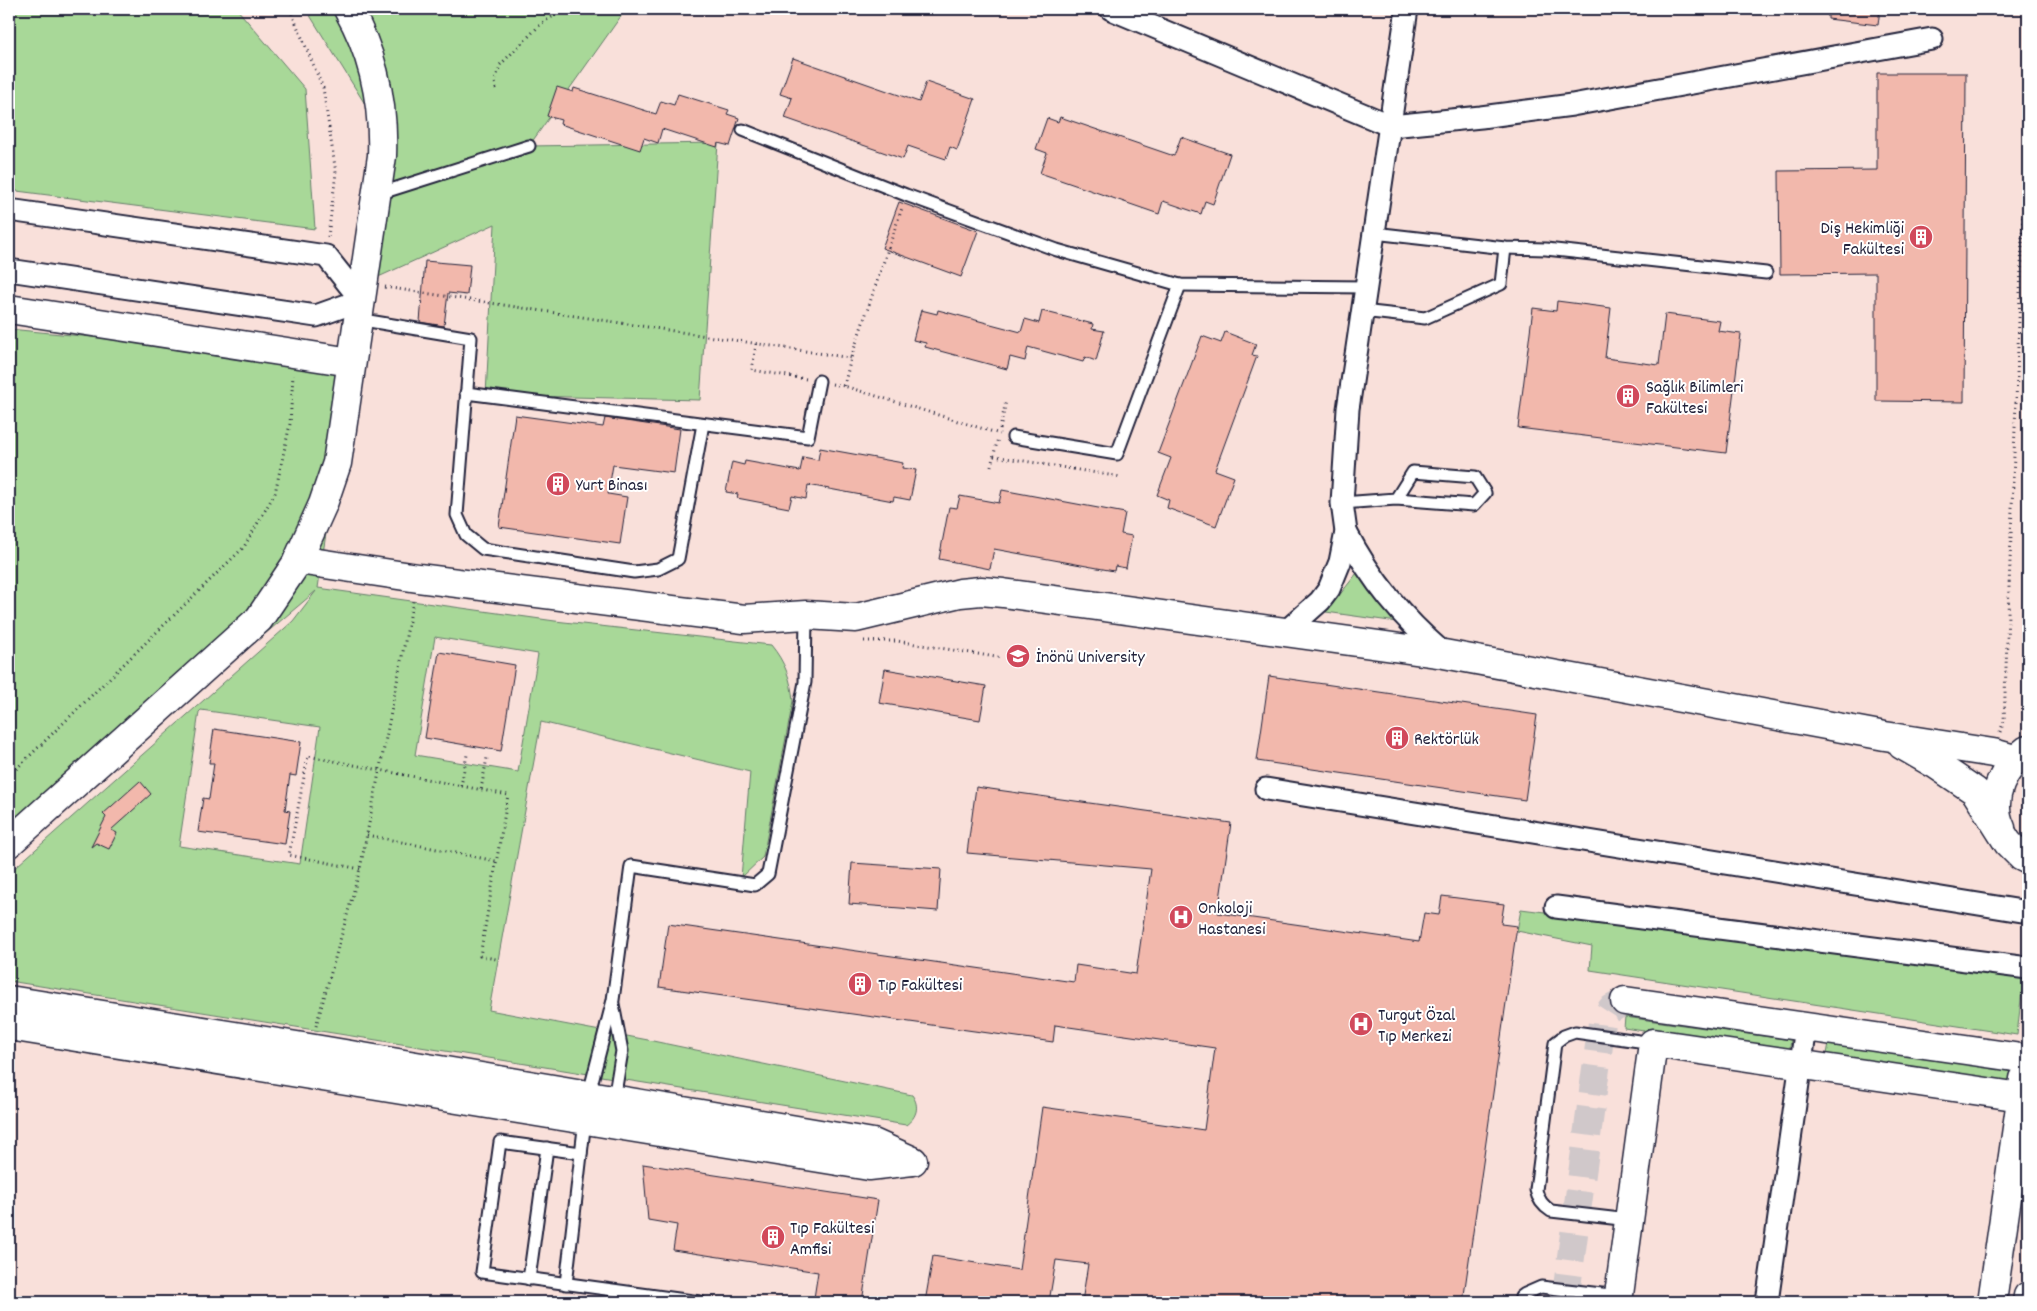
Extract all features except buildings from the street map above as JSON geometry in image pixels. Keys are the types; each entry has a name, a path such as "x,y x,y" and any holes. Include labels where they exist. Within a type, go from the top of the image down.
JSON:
{"street":[{"path":"9,844 259,619 298,560 323,504 336,462 382,156 381,103 373,65 362,36 348,9"},
{"path":"1111,9 1391,126 1572,105 1932,39"},
{"path":"1407,9 1348,409 1342,503 1346,532 1359,558 1387,598 1420,633 1444,654"},
{"path":"9,210 326,256 360,301"},
{"path":"9,270 318,316 360,301"},
{"path":"9,309 351,362"},
{"path":"1284,633 1320,601 1329,589 1340,562 1346,532"},
{"path":"298,560 418,578 744,619 806,615 856,618 938,597 981,591 1444,654 1885,736 2012,754 2002,778 1996,800 1998,822 2018,851"},
{"path":"1885,736 1935,764 1975,791 2018,851"},
{"path":"1266,789 2028,912"},
{"path":"1556,907 2028,968"},
{"path":"9,1000 309,1048 596,1104 869,1166 913,1161 873,1143 596,1104 9,1026"},
{"path":"1625,1001 2028,1059 2025,1097 1992,1302"},
{"path":"1767,1302 1806,1027"},
{"path":"1619,1299 1653,1043 2025,1097"},
{"path":"2027,1302 2028,1296"}],"lane":[{"path":"743,130 906,195 1057,250 1180,285 1366,287"},
{"path":"377,195 529,146"},
{"path":"1374,234 1505,248 1546,249 1766,273"},
{"path":"1362,311 1425,318 1501,284 1505,248"},
{"path":"1013,437 1117,454 1180,285"},
{"path":"360,301 471,338 457,515 466,535 483,549 634,572 658,569 678,559 703,424"},
{"path":"466,392 808,437 819,381"},
{"path":"1342,503 1396,499 1474,505 1484,493 1475,477 1413,472 1396,499"},
{"path":"566,1284 581,1153 596,1104 613,1000 631,866 755,885 768,874 805,682 806,615"},
{"path":"596,1104 622,1051 613,1000"},
{"path":"1629,1220 1551,1211 1542,1204 1537,1195 1536,1190 1555,1044 1559,1039 1575,1032 1653,1043"},
{"path":"581,1153 500,1142 482,1272 700,1302"},
{"path":"529,1279 547,1148"},
{"path":"1521,1302 1525,1294 1541,1287 1619,1299"}],"path":[{"path":"290,9 323,88 336,173 326,256"},
{"path":"496,89 495,81 500,65 542,23 565,9"},
{"path":"2012,754 2004,721 2028,81"},
{"path":"844,386 851,358 906,195"},
{"path":"360,301 756,344 851,358"},
{"path":"756,344 752,370 844,386 1013,437"},
{"path":"9,776 244,547 275,493 290,424 294,367 299,354"},
{"path":"991,466 994,456 1121,477"},
{"path":"309,1048 360,869 418,578"},
{"path":"861,641 897,641 1002,658"},
{"path":"461,786 467,755"},
{"path":"360,869 289,855 308,756 508,795 480,956 496,959"},
{"path":"481,789 487,758"},
{"path":"367,835 496,860"}],"shaded area":[{"name":"İnönü University","path":"9,9 2028,9 2028,1302 9,1302"}],"green space":[{"path":"9,9 237,9 305,89 315,229 9,190"},
{"path":"306,9 626,9 529,146 718,143 700,400 486,395 495,224 363,284 383,133"},
{"path":"9,329 351,362 318,588 555,621 771,645 784,664 791,685 793,701 763,857 741,878 750,772 541,722 489,1010 648,1040 912,1095 917,1107 915,1115 906,1125 9,981 9,873 293,621 316,591 9,850","holes":["435,637 538,654 518,772 415,755","201,710 320,727 300,864 179,846 199,712"]},
{"path":"1357,573 1397,622 1326,612"},
{"path":"1521,909 2024,973 2017,1035 1590,970 1592,946 1517,931"},
{"path":"1625,1017 1791,1040 1789,1053 1624,1028"},
{"path":"1830,1038 2022,1068 2020,1085 1827,1054"}],"tunnel":[{"path":"1565,1302 1602,1023 1611,1009 1625,1001"}],"place":[{"name":"Diş Hekimliği Fakültesi","path":"1921,237"},
{"name":"Sağlık Bilimleri Fakültesi","path":"1628,396"},
{"name":"Yurt Binası","path":"558,484"},
{"name":"İnönü University","path":"1018,656"},
{"name":"Rektörlük","path":"1397,738"},
{"name":"Onkoloji Hastanesi","path":"1181,917"},
{"name":"Tıp Fakültesi","path":"860,984"},
{"name":"Turgut Özal Tıp Merkezi","path":"1361,1024"},
{"name":"Tıp Fakültesi Amfisi","path":"773,1237"}]}
